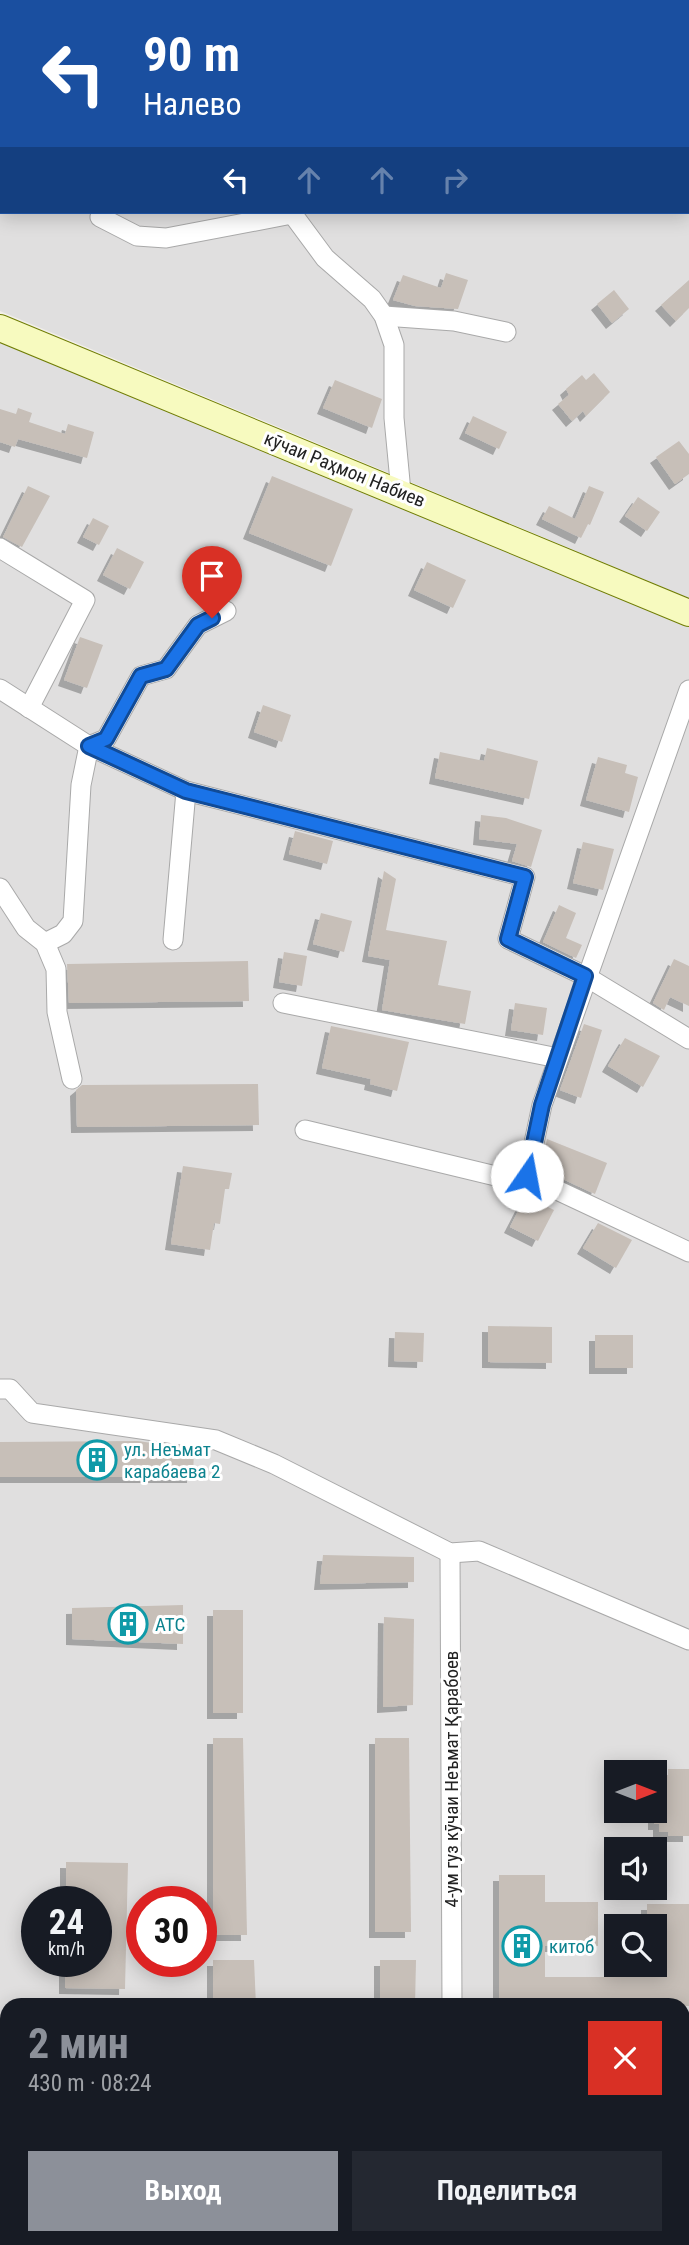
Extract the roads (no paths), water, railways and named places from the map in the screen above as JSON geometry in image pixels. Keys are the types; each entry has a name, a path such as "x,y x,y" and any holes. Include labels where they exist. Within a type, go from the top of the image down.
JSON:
{"street":[{"path":"100,217 137,236 166,238 286,214"},
{"path":"292,214 325,258 372,299 384,316 394,345 394,418 401,492"},
{"path":"384,316 454,321 506,332"},
{"name":"кӯчаи Раҳмон Набиев","path":"0,328 689,613"},
{"path":"0,548 85,600 29,708"},
{"path":"89,746 106,739 141,676 166,669 198,625 226,611"},
{"path":"0,689 89,746 186,791 525,877 508,939 585,976 689,1039"},
{"path":"527,1176 542,1105 585,976 689,690"},
{"path":"45,943 63,934 74,920 81,785 89,746"},
{"path":"173,940 186,791"},
{"path":"0,888 26,928 45,943 55,969 57,1012 72,1079"},
{"path":"283,1003 558,1058"},
{"path":"305,1130 504,1178 527,1176 689,1252"},
{"path":"0,1389 10,1389 33,1413 215,1440 274,1464 450,1553 480,1551 689,1640"},
{"name":"4-ум гуз кӯчаи Неъмат Қарабоев","path":"450,1553 452,1998"}],"place":[{"name":"ул. Неъмат карабаева 2","path":"97,1460"},
{"name":"АТС","path":"128,1624"},
{"name":"китоб","path":"522,1946"}]}
